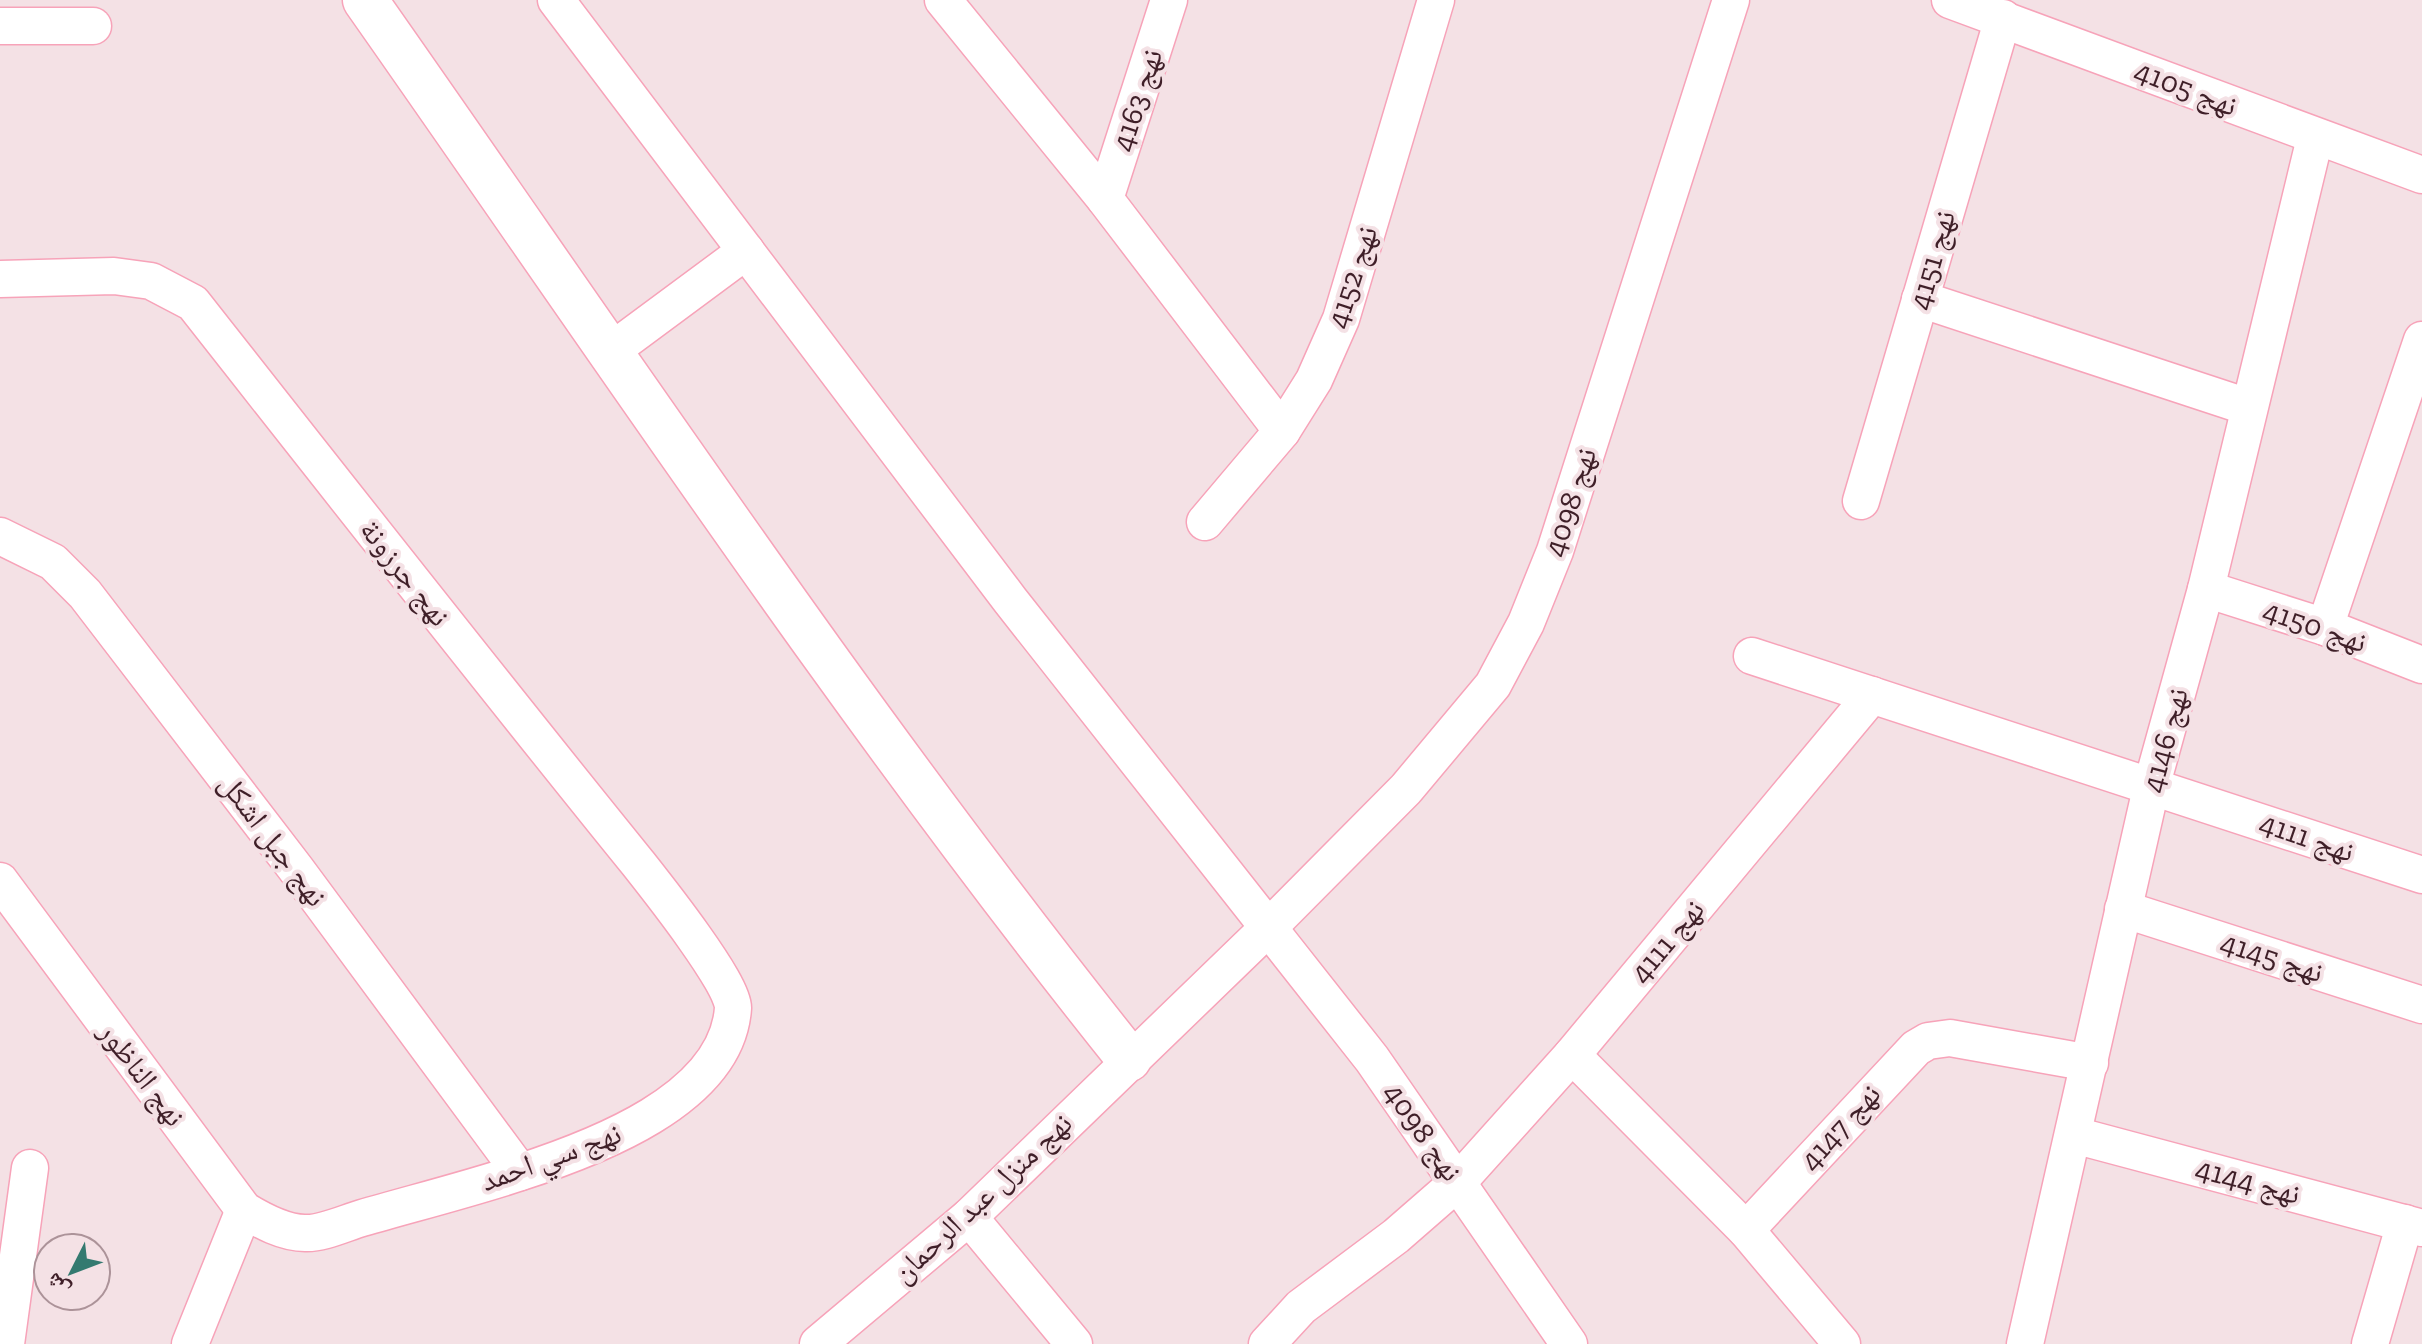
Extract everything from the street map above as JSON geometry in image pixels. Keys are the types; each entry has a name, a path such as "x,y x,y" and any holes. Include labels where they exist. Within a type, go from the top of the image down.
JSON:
{"street":[{"path":"365,0 1018,921 1135,1054"},
{"path":"556,0 1010,600 1270,926"},
{"path":"943,0 1105,199 1282,431"},
{"name":"نهج 4163","path":"1105,199 1169,0"},
{"name":"نهج 4152","path":"1205,522 1282,431 1314,380 1341,319 1436,0"},
{"name":"نهج 4098","path":"1135,1054 1270,926 1460,729 1493,685 1526,623 1555,551 1731,0"},
{"name":"نهج 4105","path":"1950,0 2315,138 2422,175"},
{"name":"نهج 4151","path":"1861,501 2003,18"},
{"path":"0,26 93,26"},
{"name":"نهج 4146","path":"2025,1344 2152,784 2206,589 2315,138"},
{"path":"611,351 746,251"},
{"name":"نهج جرزونة","path":"0,279 114,276 151,281 193,303 447,628 651,879 723,981 734,1003"},
{"path":"1920,299 2248,407"},
{"path":"2325,627 2422,340"},
{"name":"نهج جبل اشكل","path":"0,536 53,562 85,594 296,869 520,1172"},
{"name":"نهج 4150","path":"2206,589 2325,627 2422,665"},
{"name":"نهج 4111","path":"1752,656 2152,784 2422,875"},
{"name":"نهج 4111","path":"1267,1344 1301,1307 1396,1236 1458,1182 1572,1055 1872,695"},
{"name":"نهج الناظور","path":"0,881 244,1210 264,1222 307,1234"},
{"name":"نهج 4145","path":"2123,909 2422,1005"},
{"name":"نهج 4098","path":"1270,926 1372,1059 1569,1344"},
{"name":"نهج سي احمد","path":"307,1234 520,1172 632,1128 697,1083 716,1063 729,1032 734,1003"},
{"name":"نهج 4147","path":"1746,1230 1889,1073 1928,1041 1950,1038 2090,1063"},
{"name":"نهج منزل عبد الرحمان","path":"818,1344 969,1217 1135,1054"},
{"path":"1572,1055 1746,1230 1842,1344"},
{"name":"نهج 4144","path":"2074,1135 2413,1226"},
{"path":"6,1344 30,1168"},
{"path":"190,1344 244,1210"},
{"path":"969,1217 1074,1344"},
{"path":"2370,1344 2413,1226"}]}
